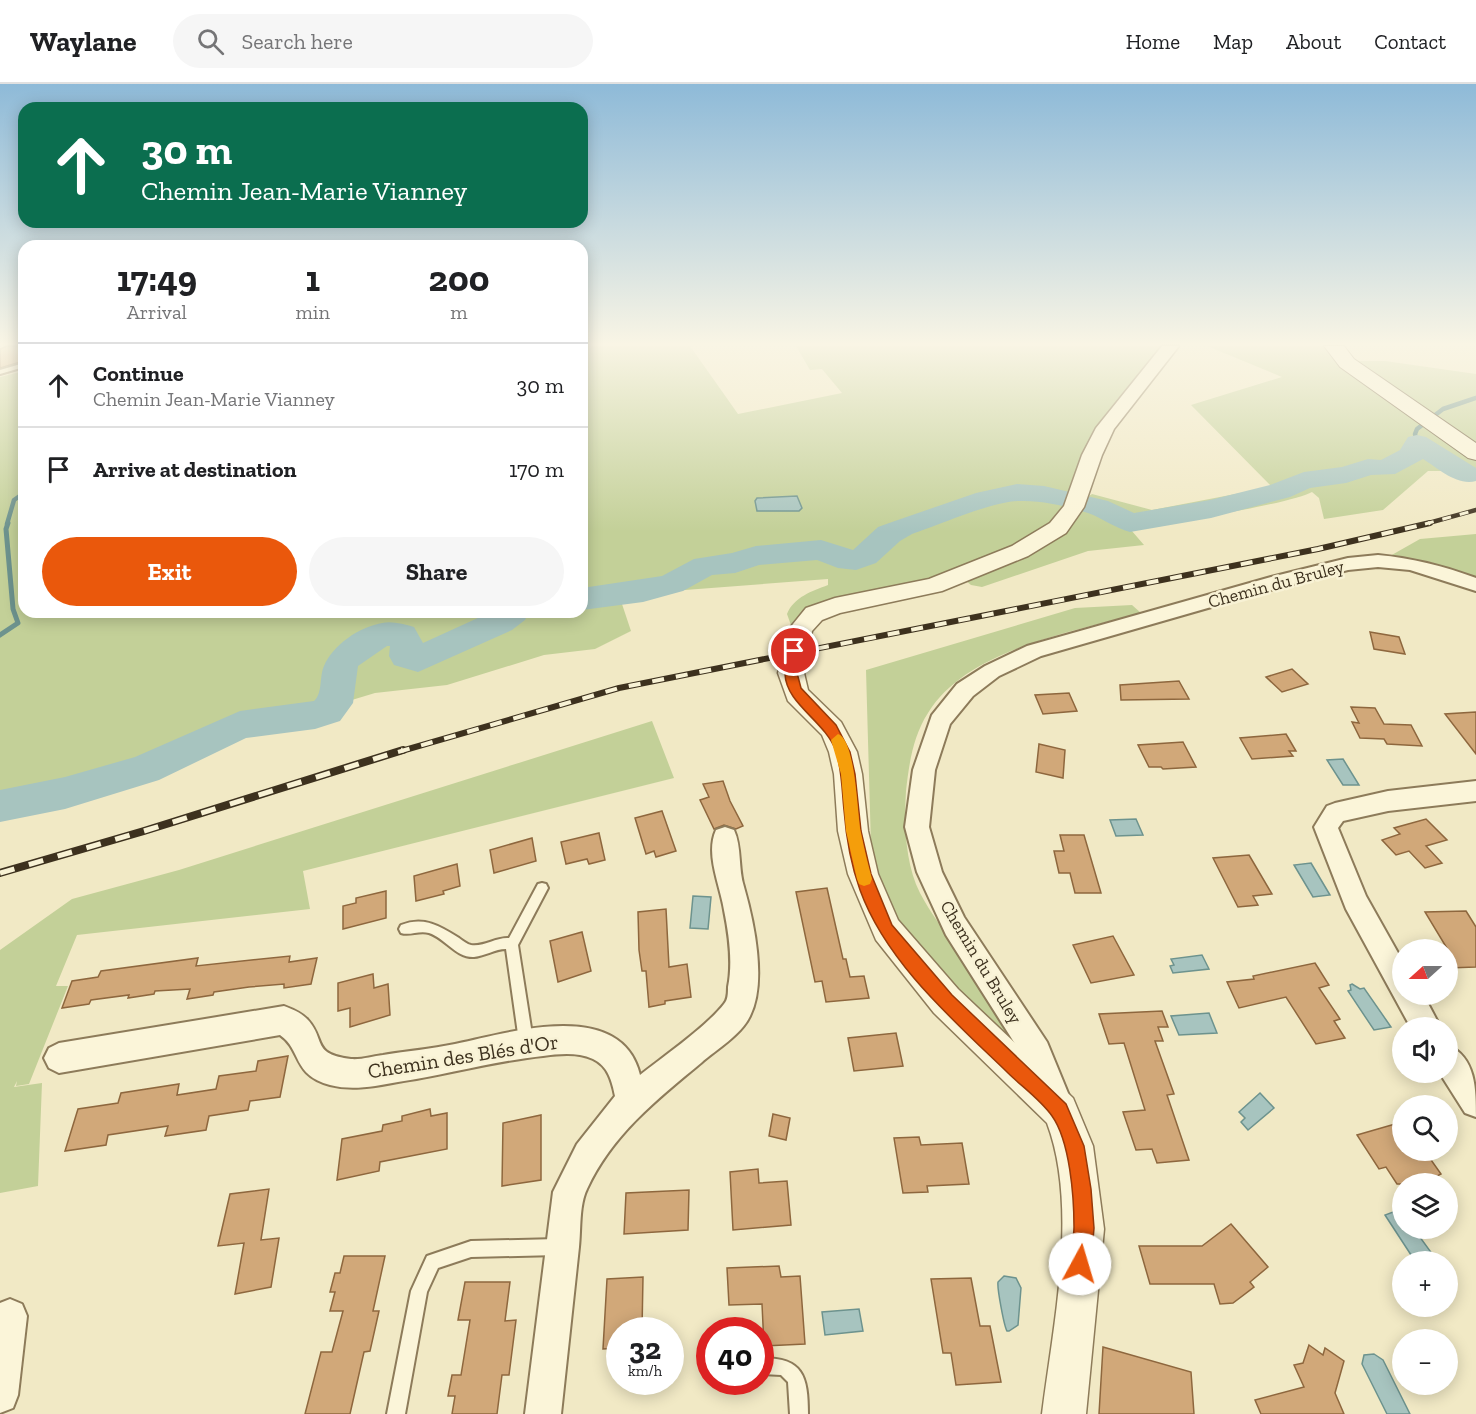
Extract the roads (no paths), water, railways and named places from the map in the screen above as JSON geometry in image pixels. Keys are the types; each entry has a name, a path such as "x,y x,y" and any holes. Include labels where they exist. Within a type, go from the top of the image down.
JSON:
{"main road":[{"path":"1411,408 1476,453"}],"street":[{"path":"1060,1111 946,1001 887,930 868,890 860,864 853,831 848,774 843,752 832,729 797,694 791,673 801,629 814,615 835,606 925,589 1041,541 1058,528 1076,501 1095,447 1105,428 1121,408"},
{"name":"Chemin du Bruley","path":"1064,1414 1084,1228 1074,1146 1037,1052 955,926 930,872 917,827 924,770 940,721 965,690 992,671 1034,651 1327,568 1378,561 1410,564 1445,573 1476,585"},
{"path":"1392,968 1355,901 1326,827 1335,813 1359,806 1476,791"},
{"path":"543,1414 569,1192 577,1173 603,1130 631,1101 723,1026 739,1008 744,976 742,942 737,908 727,873 725,837"},
{"name":"Chemin des Blés d'Or","path":"59,1058 284,1020 298,1030 311,1058 329,1070 354,1074 446,1060 527,1043 569,1039 601,1046 623,1066 631,1101"},
{"path":"1458,1075 1476,1102"},
{"path":"0,1395 10,1316"}],"lane":[{"path":"527,1043 512,944 542,888"},
{"path":"405,929 424,926 435,929 466,950 473,951 497,944 512,944"},
{"path":"396,1414 419,1291 433,1262 471,1249 562,1247"},
{"path":"774,1367 784,1367 793,1374 798,1393 799,1414"}],"water":[{"path":"797,496 802,508 799,511 757,511 755,501 757,498"},
{"path":"1343,759 1359,785 1343,785 1327,760"},
{"path":"1136,819 1143,835 1116,836 1110,820"},
{"path":"1311,863 1330,895 1313,897 1294,865"},
{"path":"693,896 711,897 708,929 690,928"},
{"path":"1202,955 1209,969 1173,973 1170,966 1174,965 1171,959"},
{"path":"1350,985 1360,989 1364,988 1391,1027 1374,1030 1348,991 1351,990"},
{"path":"1209,1013 1217,1033 1179,1035 1171,1016"},
{"path":"1260,1093 1274,1108 1248,1130 1241,1122 1245,1118 1239,1112"},
{"path":"1392,1212 1392,1226 1385,1215"},
{"path":"1401,1239 1421,1239 1430,1251 1408,1251"},
{"path":"1004,1276 1016,1278 1021,1288 1018,1325 1009,1331 1004,1322 998,1286 998,1282"},
{"path":"859,1309 863,1331 825,1335 822,1312"},
{"path":"1374,1354 1383,1360 1392,1378 1392,1395 1400,1395 1410,1414 1387,1414 1362,1364 1364,1355"}],"waterway":[{"path":"1417,443 1415,434 1417,429 1446,408"},
{"path":"588,598 643,591 672,584 705,566 735,563 756,556 821,550 838,558 856,560 865,556 889,534 902,528 986,499 1017,492 1044,494 1098,507 1130,523 1211,509 1280,491 1304,480 1346,475 1368,467 1385,468 1413,454 1417,443 1468,475"},
{"path":"7,524 14,500 18,497"},
{"path":"0,635 18,623 13,609 6,529 8,523"},
{"path":"0,806 65,793 145,769 240,725 315,715 327,711 335,703 340,668 345,658 377,636 402,635 407,645 406,656 418,660 505,618"}],"railway":[{"path":"1425,524 1476,510"},
{"path":"398,752 619,688 1318,549 1430,523"},
{"path":"0,873 144,831 403,750"}]}
